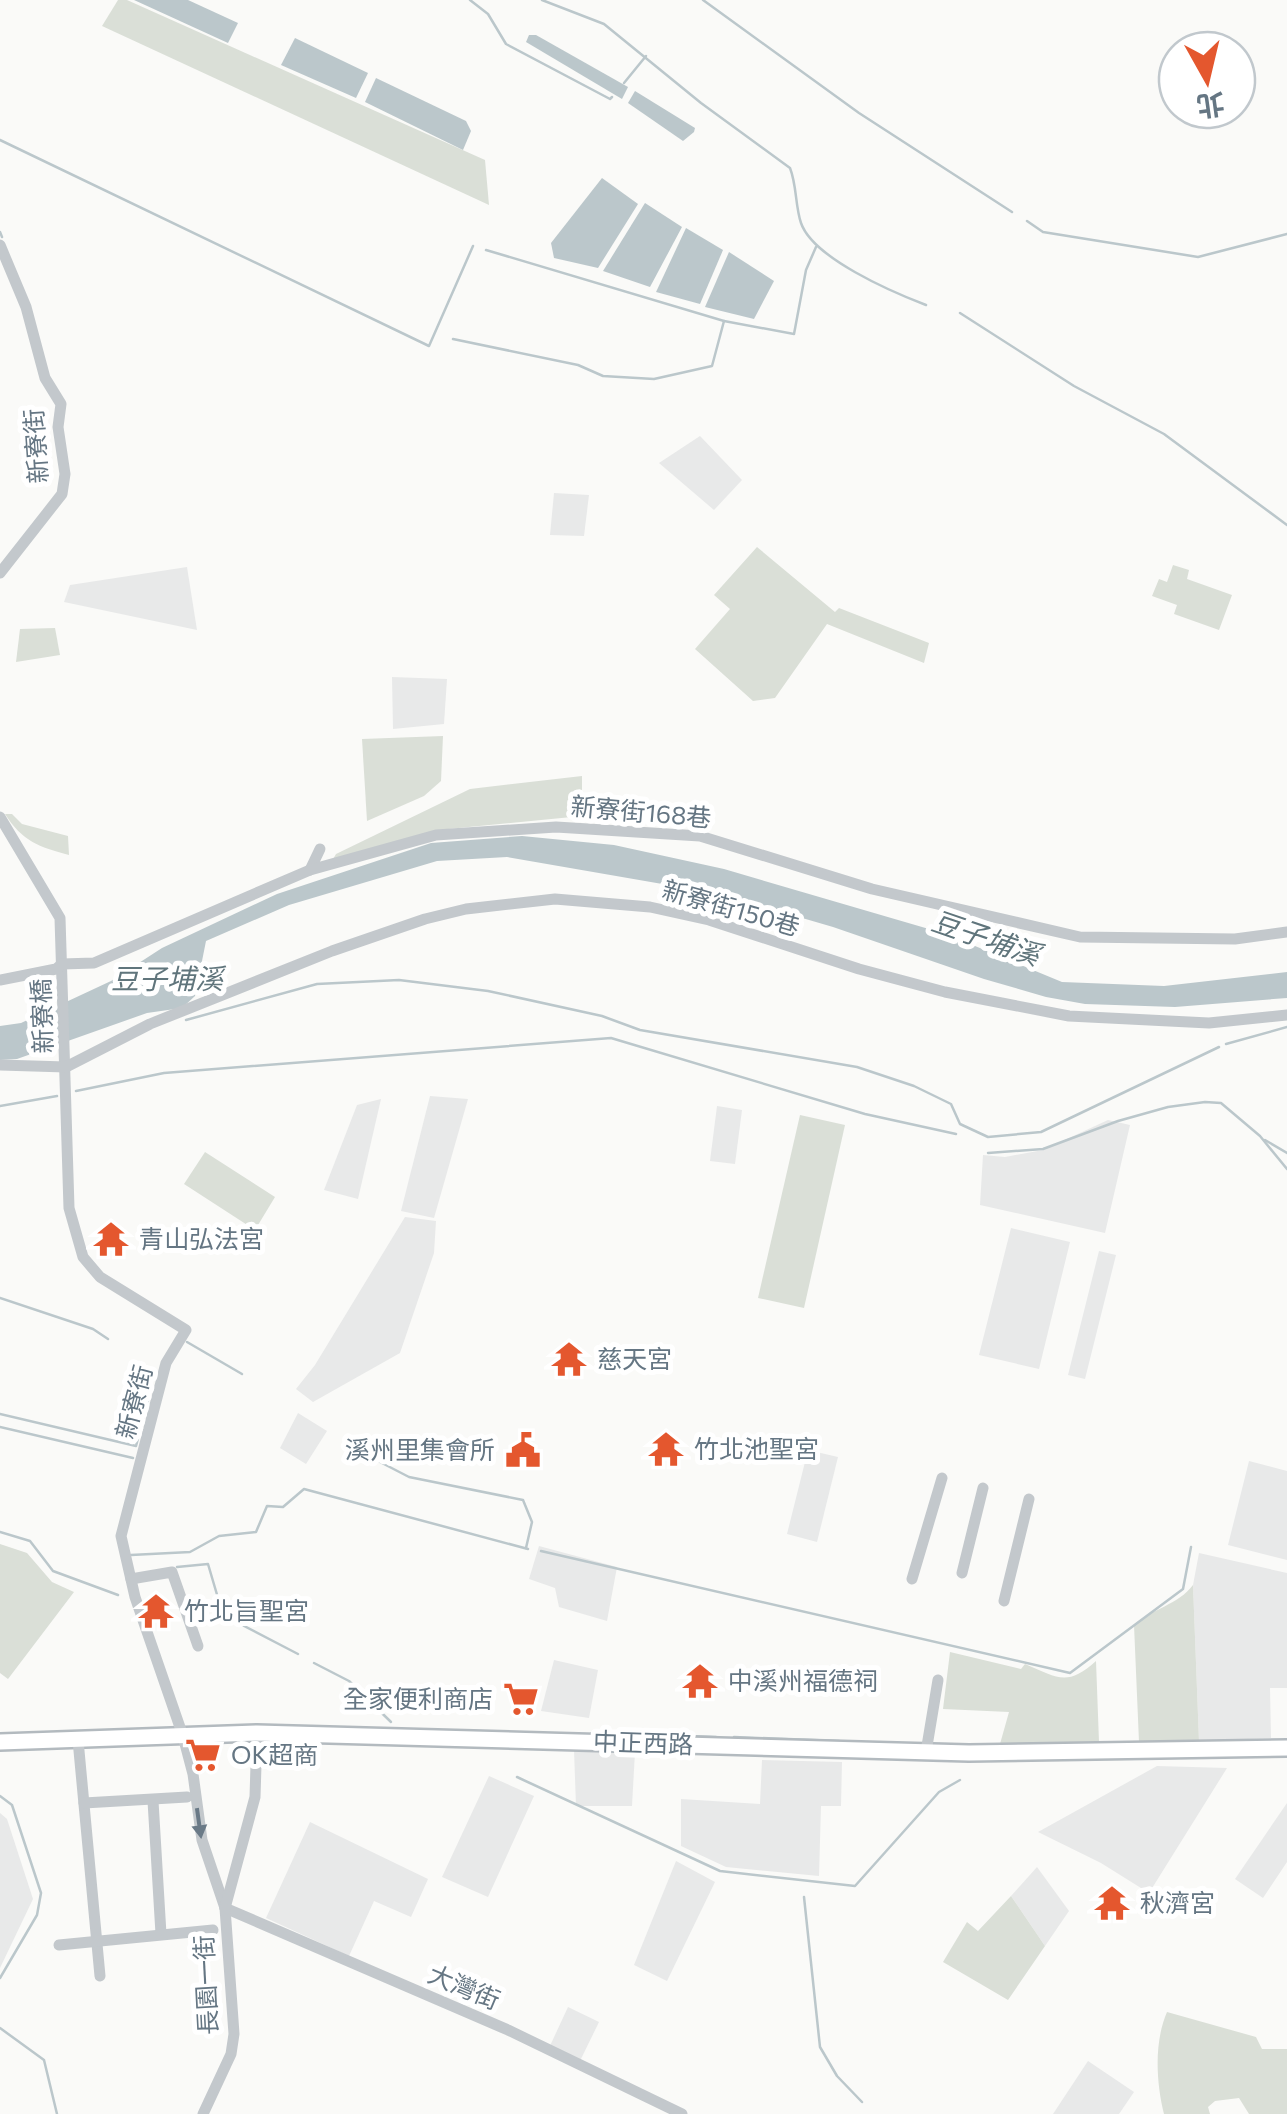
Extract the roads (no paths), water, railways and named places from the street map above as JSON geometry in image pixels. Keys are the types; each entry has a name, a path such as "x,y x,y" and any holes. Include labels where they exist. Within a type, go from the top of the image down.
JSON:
{"main road":[{"name":"中正西路","path":"0,1742 257,1734 926,1752 1287,1748"}],"street":[{"name":"新寮街","path":"0,245 26,306 45,378 61,404 58,428 65,474 62,494 0,573"},
{"path":"0,819 60,918 62,964"},
{"name":"新寮街168巷","path":"0,980 56,969 62,964 94,963 310,870 436,835 556,827 700,836 872,889 1080,936 1235,939 1287,932"},
{"path":"310,870 320,848"},
{"name":"新寮街150巷","path":"66,1067 150,1024 332,951 424,919 466,909 556,899 650,907 709,920 859,969 945,992 1069,1016 1209,1023 1287,1015"},
{"name":"新寮橋","path":"62,964 66,1067"},
{"path":"0,1065 66,1067"},
{"name":"新寮街","path":"66,1067 69,1208 83,1256 100,1277 186,1330 166,1363 121,1536 131,1579 183,1736"},
{"path":"912,1579 942,1478"},
{"path":"962,1573 983,1488"},
{"path":"1004,1601 1029,1499"},
{"path":"131,1579 172,1572 198,1646"},
{"path":"926,1752 938,1680"},
{"name":"長園一街","path":"225,1908 255,1797 257,1734"},
{"name":"長園一街","path":"183,1736 193,1774 202,1840 225,1908 234,2034 231,2054 203,2114"},
{"path":"78,1740 100,1976"},
{"path":"84,1803 187,1797"},
{"path":"154,1801 162,1934"},
{"name":"大灣街","path":"225,1908 508,2030 682,2114"},
{"path":"60,1945 212,1930"}],"water":[{"path":"134,0 188,0 238,23 228,43"},
{"path":"529,35 536,35 628,87 622,99 526,42"},
{"path":"295,38 368,73 356,98 281,65"},
{"path":"376,78 466,121 471,131 463,150 365,102"},
{"path":"635,91 695,128 694,132 683,141 628,103"},
{"path":"602,178 638,204 598,268 554,258 551,243"},
{"path":"645,203 682,227 650,287 603,271"},
{"path":"686,228 723,250 700,304 656,292"},
{"path":"729,252 774,281 754,319 705,307"},
{"name":"豆子埔溪","path":"522,836 614,845 724,869 946,934 1062,982 1164,986 1287,972 1287,998 1175,1007 1085,1004 1046,997 720,894 507,857 437,861 289,905 206,941 195,996 182,1008 147,1013 17,1059 0,1060 0,1026 21,1023 111,981 162,948 277,894 431,843"}],"waterway":[{"path":"470,0 488,14 506,44 612,97"},
{"path":"542,0 604,24 701,103 790,168 801,223 808,236 855,272 926,305"},
{"path":"703,0 859,113 1012,212"},
{"path":"624,83 646,56"},
{"path":"0,140 429,346 473,246"},
{"path":"1027,221 1043,232 1198,257 1287,234"},
{"path":"0,232 2,237"},
{"path":"453,339 578,365 603,376 654,379 712,366 724,321 794,334 806,270 816,247"},
{"path":"486,250 724,321"},
{"path":"960,313 1074,386 1164,434 1287,525"},
{"path":"186,1020 317,984 399,980 488,991 602,1016 640,1030 857,1067 914,1086 951,1104 960,1124 988,1137 1041,1132 1219,1047"},
{"path":"1226,1044 1287,1027"},
{"path":"76,1091 164,1073 611,1038 865,1114 956,1134"},
{"path":"0,1106 57,1096"},
{"path":"988,1153 1043,1149 1118,1121 1168,1107 1205,1102 1221,1103 1260,1136 1287,1169"},
{"path":"1265,1140 1287,1153"},
{"path":"0,1298 93,1329 108,1339"},
{"path":"187,1342 242,1374"},
{"path":"0,1414 136,1446 148,1400"},
{"path":"0,1427 133,1458"},
{"path":"380,1462 409,1477 523,1500 532,1522 526,1548"},
{"path":"131,1555 190,1552 219,1536 256,1532 267,1506 283,1507 304,1489 528,1549"},
{"path":"0,1532 30,1541 53,1571 118,1595"},
{"path":"541,1551 1070,1673 1183,1589 1191,1547"},
{"path":"177,1567 208,1564 223,1615 298,1654"},
{"path":"314,1663 349,1681 391,1722"},
{"path":"609,1733 716,1737"},
{"path":"734,1737 839,1741"},
{"path":"517,1777 720,1871 855,1886 939,1792 960,1780"},
{"path":"0,1796 12,1805 41,1893 37,1915 0,1978"},
{"path":"804,1897 820,2047 837,2076 862,2102"},
{"path":"0,2028 44,2060 57,2114"}],"place":[{"name":"青山弘法宮","path":"111,1239"},
{"name":"慈天宮","path":"569,1359"},
{"name":"竹北池聖宮","path":"666,1449"},
{"name":"溪州里集會所","path":"523,1450"},
{"name":"竹北旨聖宮","path":"156,1611"},
{"name":"中溪州福德祠","path":"700,1681"},
{"name":"全家便利商店","path":"521,1699"},
{"name":"OK超商","path":"203,1755"},
{"name":"秋濟宮","path":"1112,1903"}]}
